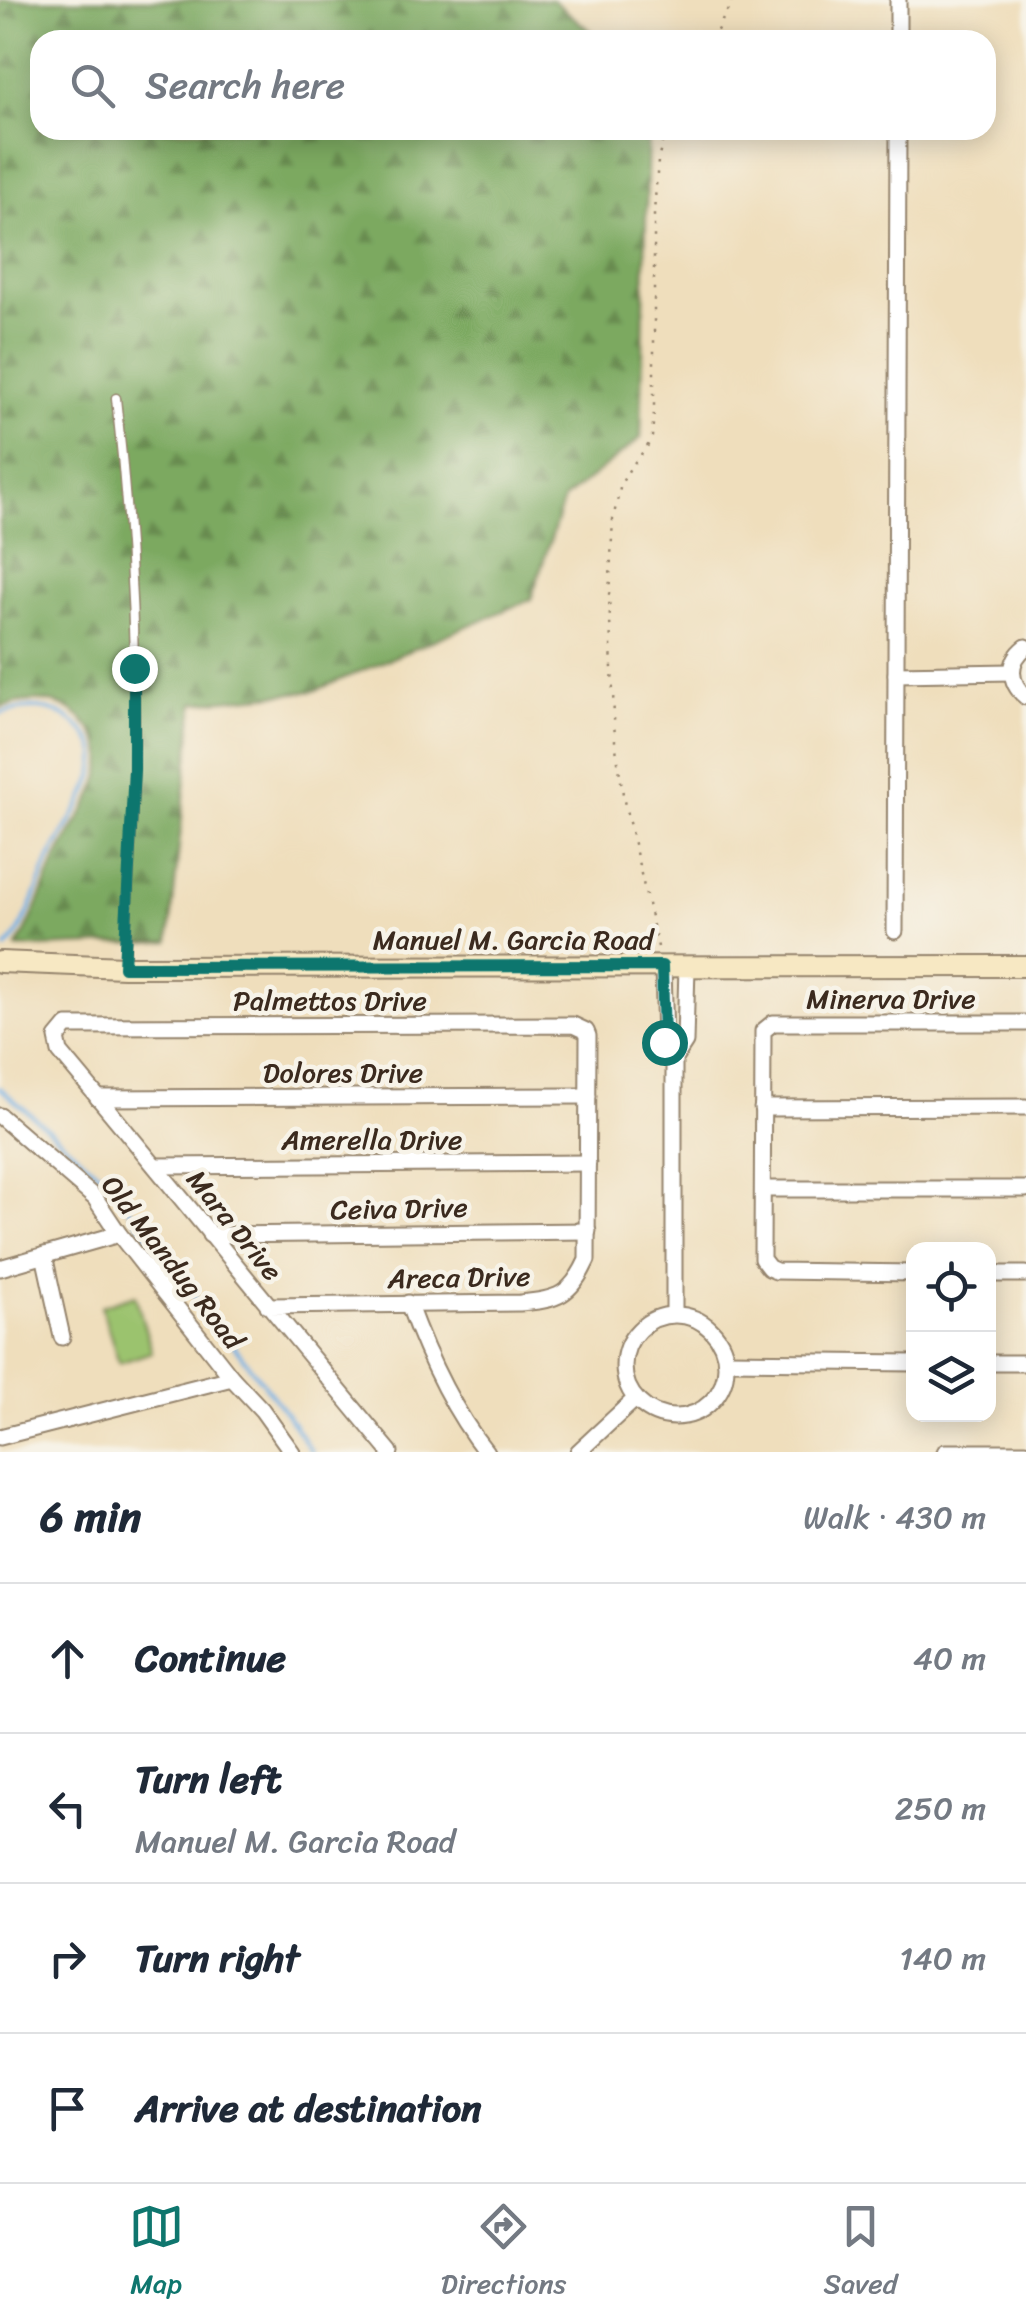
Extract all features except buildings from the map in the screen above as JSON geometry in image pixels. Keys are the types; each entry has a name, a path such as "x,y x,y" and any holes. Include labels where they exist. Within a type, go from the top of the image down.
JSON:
{"main road":[{"name":"Manuel M. Garcia Road","path":"0,962 124,967 1026,966"}],"street":[{"path":"898,0 898,30"},
{"path":"895,931 898,140"},
{"path":"1026,647 1015,658 1012,672 1015,686 1026,697"},
{"path":"896,674 1012,672"},
{"path":"662,966 664,1042 674,1060 674,1314"},
{"path":"674,1060 684,1042 687,966"},
{"name":"Minerva Drive","path":"762,1108 762,1034 772,1022 1026,1023"},
{"name":"Palmettos Drive","path":"67,1026 573,1025 588,1036"},
{"name":"Mara Drive","path":"67,1026 57,1038 60,1052 390,1452"},
{"name":"Areca Drive","path":"268,1306 520,1304 548,1301 566,1293 586,1260 588,1036"},
{"name":"Dolores Drive","path":"98,1098 588,1096"},
{"path":"906,1273 776,1271 765,1264 762,1108 1026,1107"},
{"name":"Old Mandug Road","path":"0,1116 88,1191 292,1452"},
{"name":"Amerella Drive","path":"155,1166 588,1163"},
{"path":"764,1189 1026,1189"},
{"name":"Ceiva Drive","path":"210,1235 588,1231"},
{"path":"0,1268 118,1234"},
{"path":"44,1255 62,1336"},
{"path":"996,1274 1026,1274"},
{"path":"408,1303 422,1342 454,1406 481,1446 463,1452"},
{"path":"674,1314 703,1322 723,1346 726,1361 726,1376 712,1402 701,1411 673,1418 659,1416 635,1399 626,1383 623,1364 628,1345 639,1329 655,1318 674,1314"},
{"path":"726,1361 906,1363"},
{"path":"996,1363 1026,1363"},
{"path":"0,1438 232,1378"},
{"path":"578,1452 635,1399"},
{"path":"945,1452 1026,1452"}],"lane":[{"path":"116,398 129,533 134,668 134,769 124,967"}],"path":[{"path":"718,30 734,0"},
{"path":"662,966 624,801 615,740 609,596 613,519 621,484 652,437 654,212 663,140"}],"green space":[{"path":"0,0 553,0 589,30 30,30 30,140 648,140 641,438 564,499 531,599 314,691 194,703 169,942 16,948 58,856 95,789 102,756 89,727 63,707 33,701 0,707"},
{"path":"135,1295 152,1352 119,1363 101,1306"}],"waterway":[{"path":"0,713 38,708 65,716 89,738 96,760 85,796 50,858 20,930 6,948"},
{"path":"0,1088 114,1186 156,1250 228,1338 312,1452"}],"route":[{"path":"134,668 134,769 124,967 662,966 664,1042"}]}
